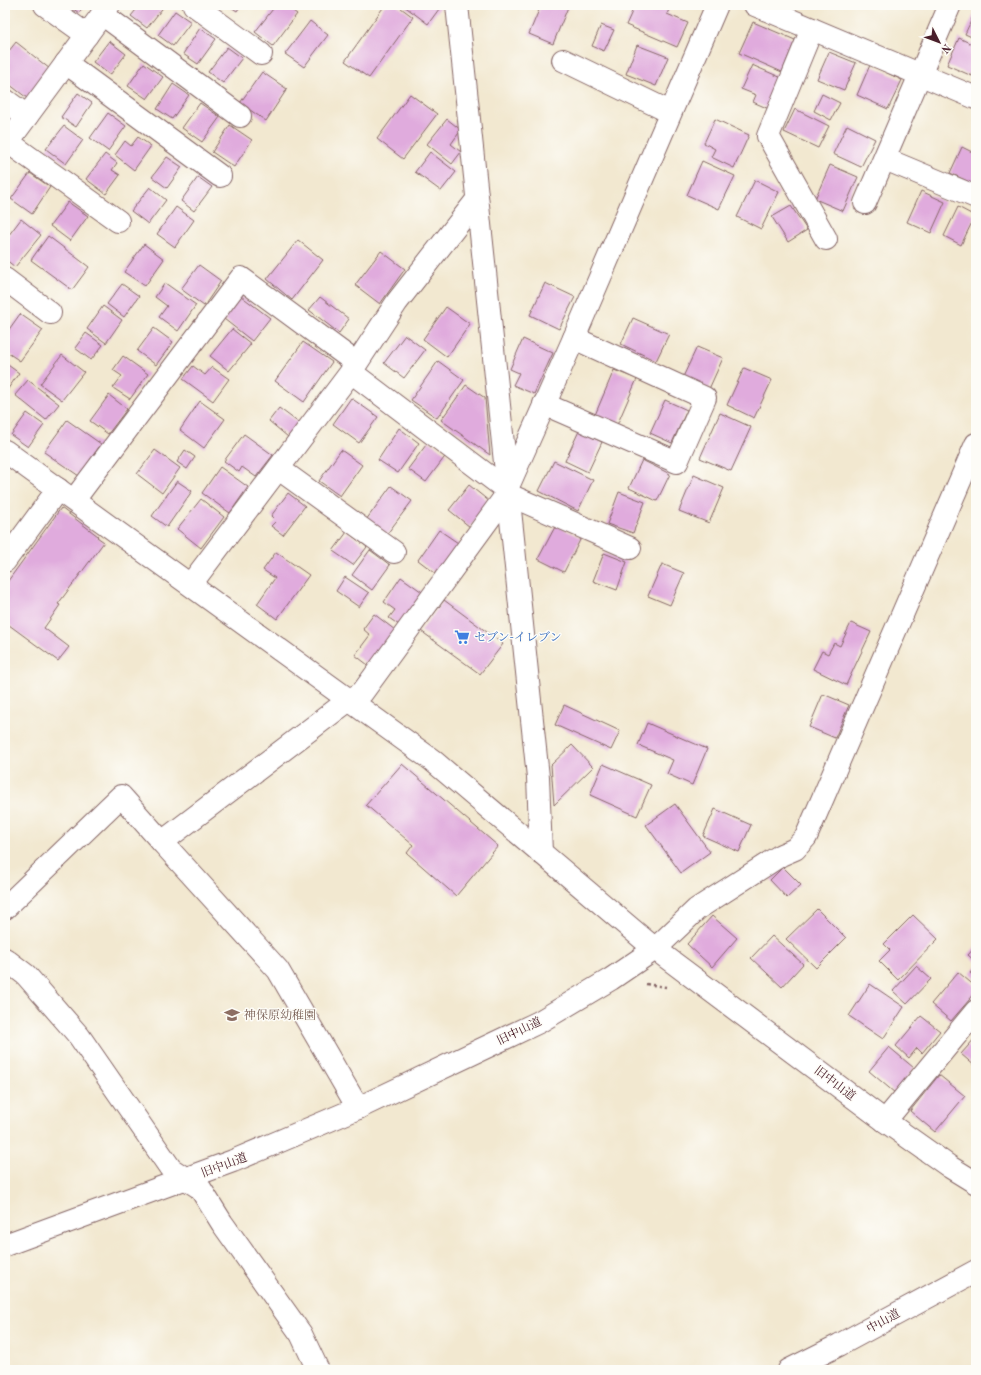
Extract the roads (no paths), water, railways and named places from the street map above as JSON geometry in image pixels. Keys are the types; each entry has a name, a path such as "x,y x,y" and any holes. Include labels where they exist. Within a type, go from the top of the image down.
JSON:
{"main road":[{"path":"45,5 87,35"},
{"path":"194,5 261,54"},
{"path":"457,5 476,200 538,777 541,853"},
{"path":"698,5 708,25"},
{"path":"162,842 349,700 362,692 507,492 716,5"},
{"path":"755,5 976,98"},
{"path":"865,203 950,5"},
{"path":"118,221 7,144 105,10 240,116"},
{"path":"812,29 768,136 826,238"},
{"path":"563,60 670,112"},
{"path":"66,63 220,176"},
{"path":"5,100 28,116"},
{"path":"885,158 976,197"},
{"path":"191,584 279,469 353,367 397,302 476,200"},
{"path":"5,561 66,494 241,278 507,492 630,548"},
{"path":"5,280 50,313"},
{"path":"544,404 677,462 705,398 574,338"},
{"path":"5,451 191,584 432,760 655,949 697,909 781,856 795,849 806,837 976,444"},
{"path":"279,469 394,552"},
{"path":"5,908 120,796 278,970 358,1108"},
{"name":"旧中山道","path":"5,1245 186,1179 281,1142 358,1108 540,1022 611,979 655,949 885,1121 950,1168 976,1182"},
{"path":"5,959 26,975 79,1036 171,1169 200,1188 222,1224 301,1334 318,1370"},
{"path":"885,1121 976,1011"},
{"name":"中山道","path":"789,1370 839,1345 976,1271"}],"place":[{"name":"セブン-イレブン","path":"462,637"},
{"name":"神保原幼稚園","path":"232,1015"}]}
